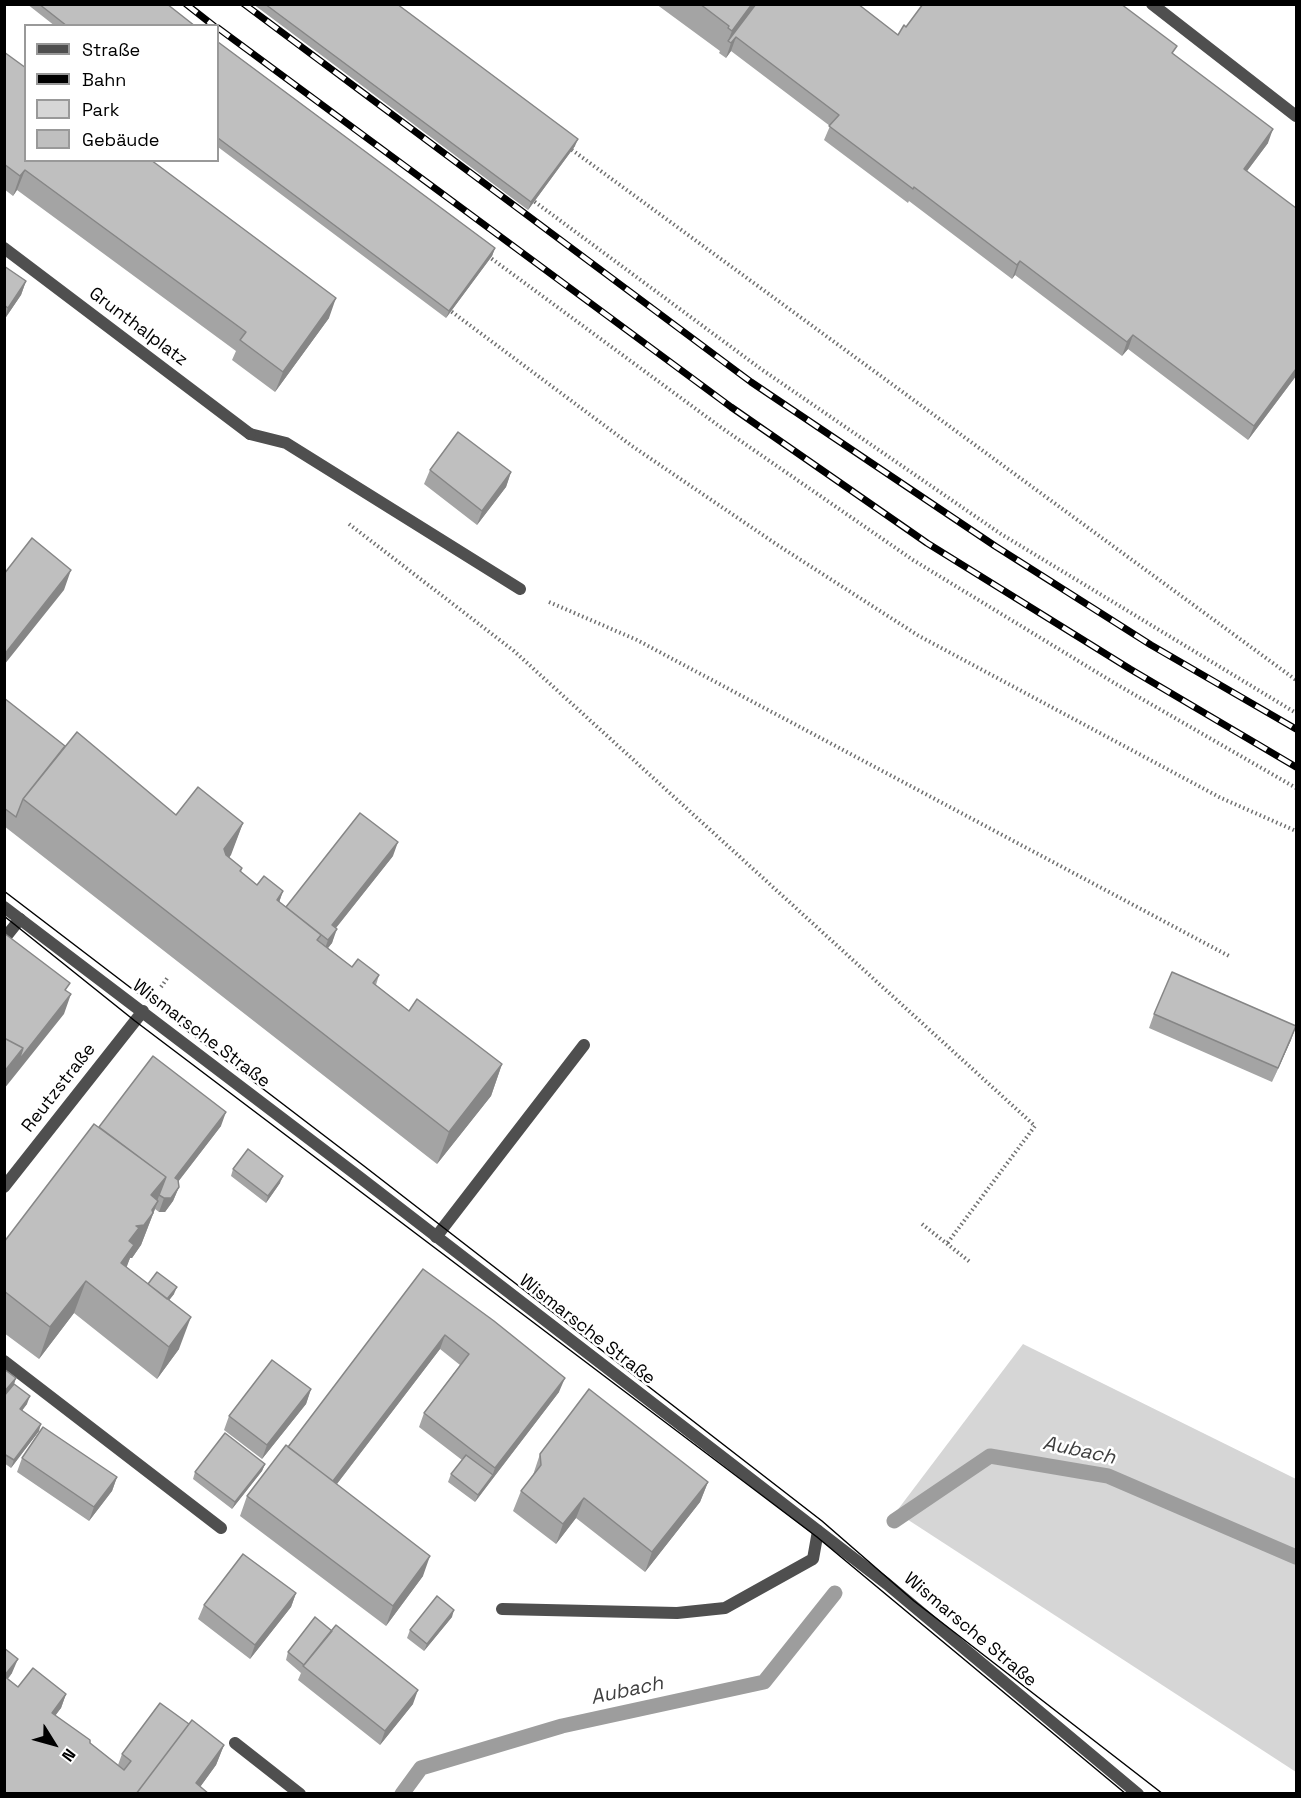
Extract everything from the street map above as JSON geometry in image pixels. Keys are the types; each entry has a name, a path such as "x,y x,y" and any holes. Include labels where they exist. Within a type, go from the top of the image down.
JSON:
{"street":[{"path":"1152,4 1296,116"},
{"name":"Grunthalplatz","path":"4,248 250,434 286,443 520,589"},
{"name":"Wismarsche Straße","path":"4,907 887,1584 1138,1794"},
{"path":"4,939 20,919"},
{"name":"Reutzstraße","path":"4,1187 142,1011"},
{"path":"436,1237 584,1045"},
{"path":"4,1360 221,1528"},
{"path":"502,1609 677,1613 724,1608 813,1559 818,1531"},
{"path":"235,1743 300,1794"}],"path":[{"path":"566,145 1296,680"},
{"path":"524,194 761,369 1001,534 1296,713"},
{"path":"488,255 719,426 913,560 1116,684 1296,788"},
{"path":"444,306 632,446 779,546 920,636 1221,798 1296,831"},
{"path":"347,523 514,651 1035,1126 946,1245"},
{"path":"520,589 637,640 1229,956"},
{"path":"922,1224 970,1262"}],"green space":[{"path":"1023,1344 1296,1479 1296,1772 896,1512"}],"building":[{"path":"39,4 167,4 192,24 64,24"},
{"path":"265,4 397,4 578,139 531,202"},
{"path":"700,4 752,4 732,31 728,28 729,26"},
{"path":"756,4 858,4 898,35 923,4 1121,4 1177,46 1172,53 1273,129 1244,169 1296,208 1296,369 1254,426 1133,335 1127,342 1020,261 1017,265 914,187 913,189 829,126 839,115 736,37 731,43 728,41"},
{"path":"219,43 495,248 449,311 219,139"},
{"path":"4,52 24,67 24,162 154,162 336,298 283,372 240,340 246,332 25,170 20,176 4,164"},
{"path":"4,266 26,281 8,308 4,305"},
{"path":"458,432 511,472 482,511 430,470"},
{"path":"32,538 71,570 4,655 4,574"},
{"path":"4,698 65,746 23,799 16,817 4,808"},
{"path":"77,732 176,815 198,787 243,823 224,849 226,855 242,868 240,871 257,885 264,876 283,891 277,900 321,935 317,940 352,967 358,959 379,975 373,983 409,1011 417,999 502,1064 449,1132 23,799"},
{"path":"360,813 398,842 332,925 337,929 328,940 286,907"},
{"path":"4,933 70,983 65,990 71,994 19,1060 23,1048 4,1038"},
{"path":"1172,972 1296,1026 1278,1068 1154,1014"},
{"path":"4,1038 23,1048 4,1072"},
{"path":"153,1056 226,1112 175,1178 178,1180 179,1187 171,1198 159,1195 166,1177 99,1127"},
{"path":"94,1124 166,1177 151,1195 158,1201 152,1210 153,1213 144,1225 136,1226 139,1228 129,1241 134,1245 121,1263 191,1317 169,1347 86,1281 50,1327 4,1291 4,1242"},
{"path":"248,1149 283,1176 268,1196 233,1169"},
{"path":"423,1269 494,1321 565,1378 495,1468 424,1413 469,1354 445,1335 333,1481 288,1447"},
{"path":"157,1272 177,1287 167,1299 148,1284"},
{"path":"272,1360 311,1389 267,1445 229,1416"},
{"path":"4,1369 16,1378 4,1392"},
{"path":"14,1384 30,1396 20,1409 41,1424 14,1460 4,1454 4,1396"},
{"path":"589,1389 708,1482 652,1552 584,1498 563,1524 521,1491 541,1465 540,1454"},
{"path":"43,1427 117,1477 94,1507 22,1458"},
{"path":"225,1433 265,1464 235,1502 195,1472"},
{"path":"286,1445 430,1556 393,1606 247,1496"},
{"path":"466,1455 493,1475 478,1495 451,1474"},
{"path":"243,1554 296,1593 255,1645 204,1605"},
{"path":"437,1596 454,1610 427,1644 410,1630"},
{"path":"315,1617 332,1631 304,1665 288,1652"},
{"path":"336,1625 418,1690 385,1731 303,1666"},
{"path":"4,1648 18,1659 4,1676"},
{"path":"33,1668 66,1694 52,1713 90,1740 90,1743 124,1770 131,1761 122,1754 160,1703 189,1724 136,1794 7,1794 4,1792 4,1676 18,1687"},
{"path":"192,1720 224,1745 196,1783 209,1794 136,1794"}],"waterway":[{"name":"Aubach","path":"894,1521 990,1456 1108,1476 1296,1557"},
{"name":"Aubach","path":"402,1794 421,1768 562,1726 764,1682 835,1593"}],"tram line":[{"path":"4,891 822,1521 914,1601 1163,1794"},
{"path":"4,916 135,1021 817,1537 1126,1794"}],"railway":[{"path":"186,4 211,24"},
{"path":"244,4 751,382 995,546 1151,645 1296,729"},
{"path":"219,29 731,407 927,543 1130,669 1296,767"}]}
